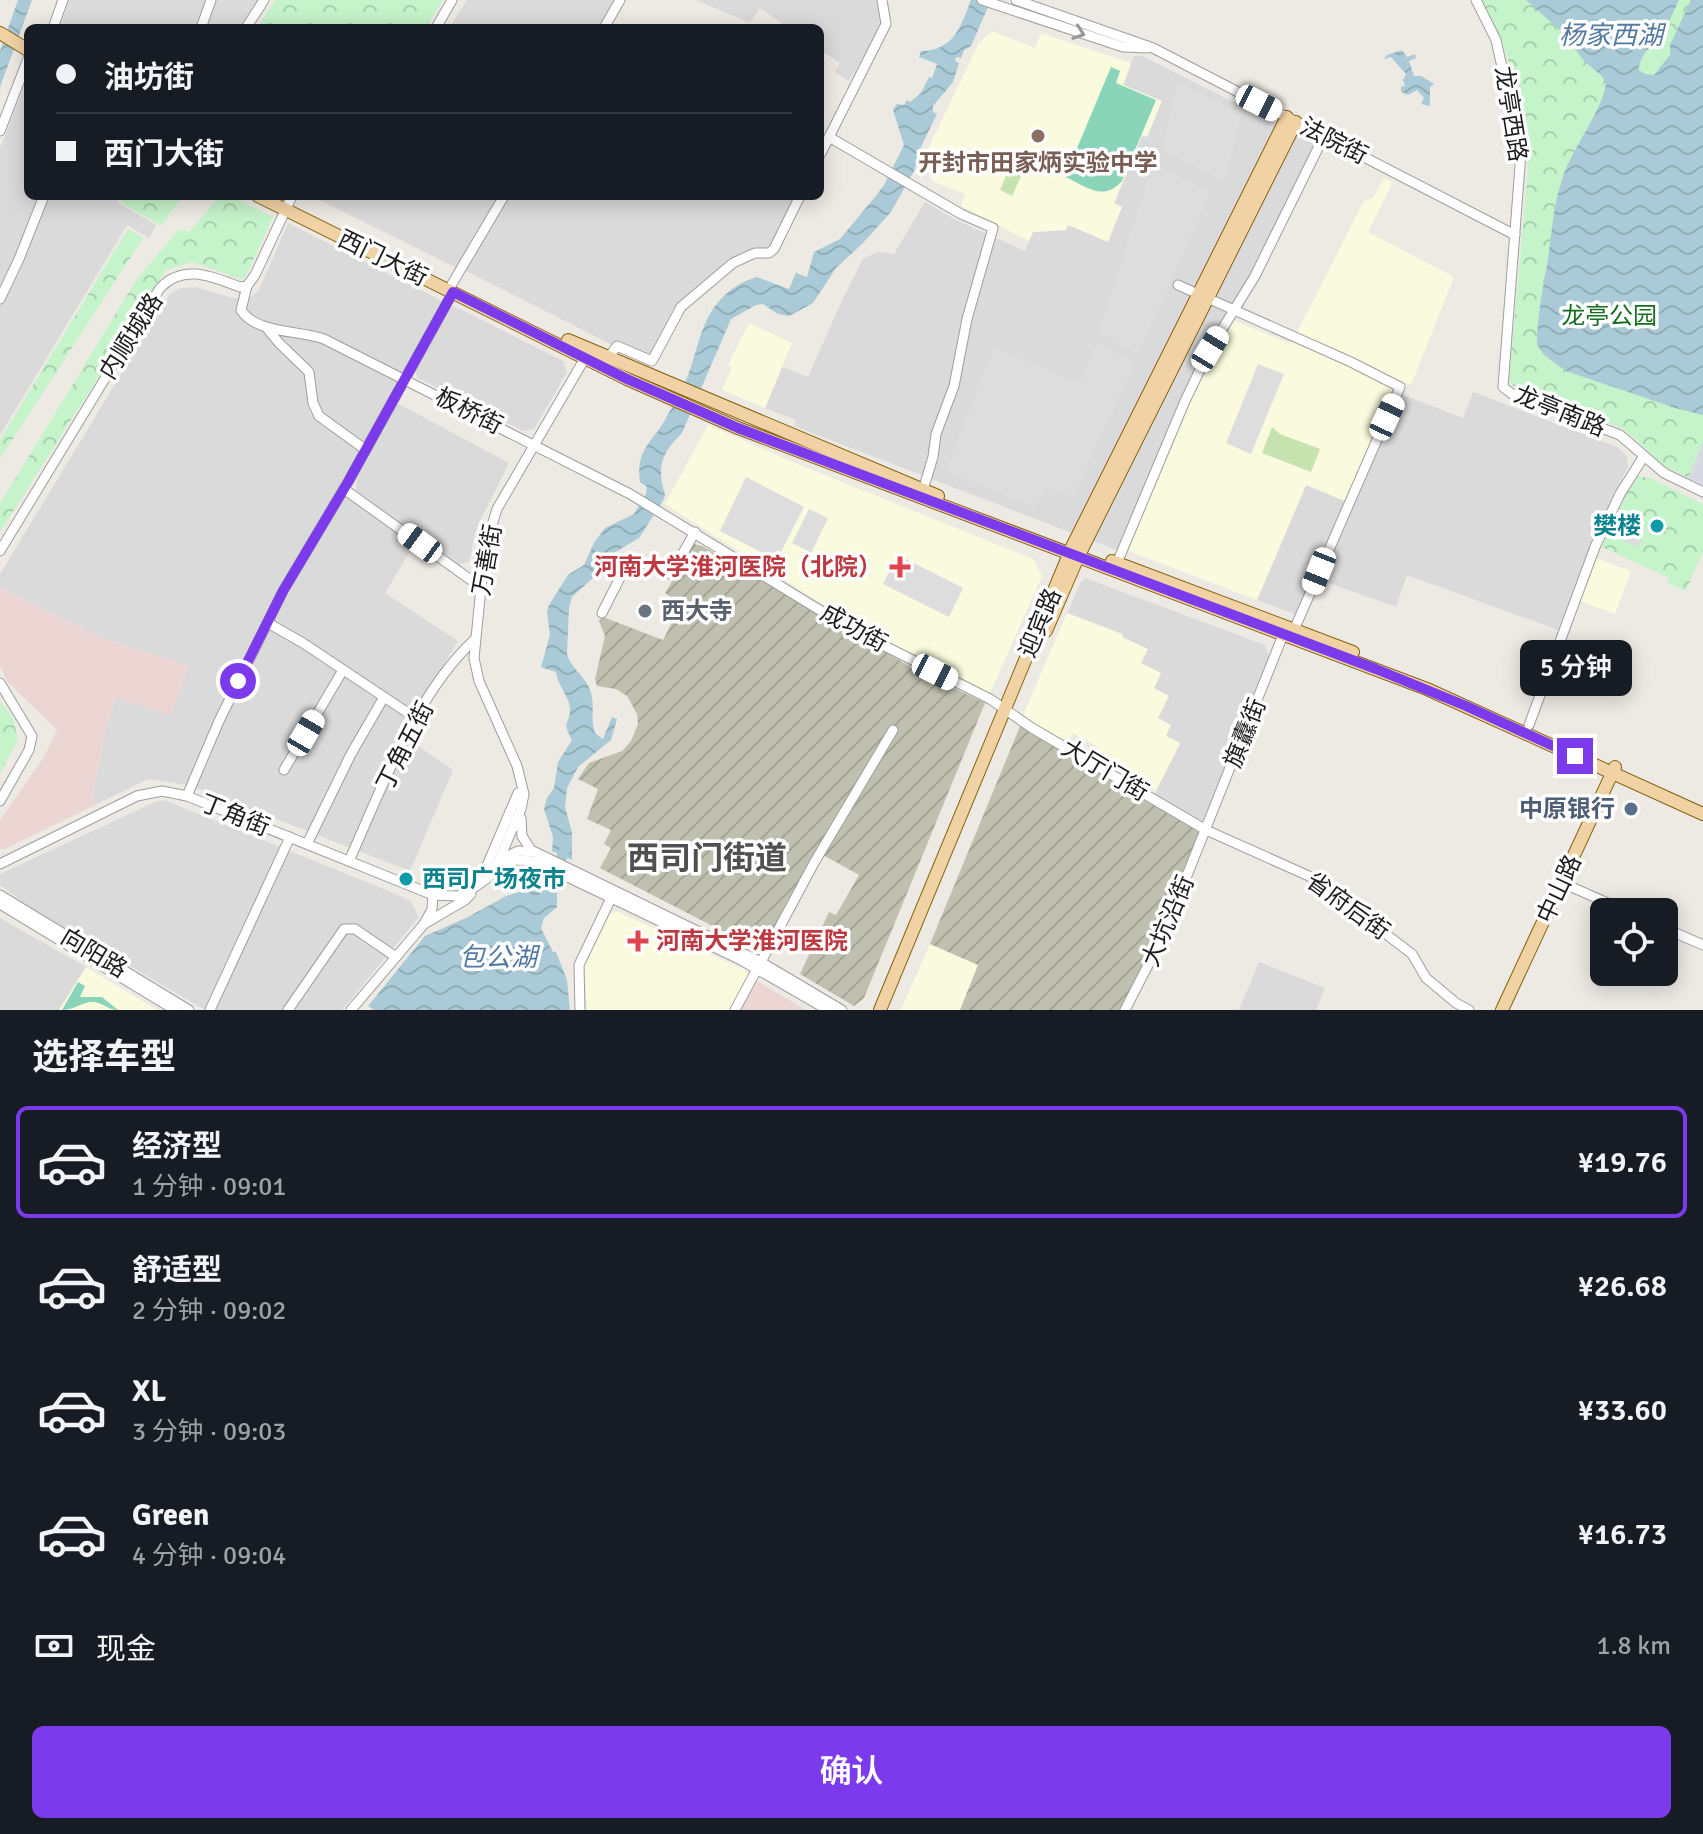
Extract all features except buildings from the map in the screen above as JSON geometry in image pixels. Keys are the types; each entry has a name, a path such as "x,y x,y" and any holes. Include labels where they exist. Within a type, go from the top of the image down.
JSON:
{"main road":[{"path":"1,38 24,52"},
{"name":"迎宾路","path":"880,1010 1075,552 1291,120"},
{"name":"西门大街","path":"289,203 585,358 780,438 1075,552 1437,685 1529,725 1616,771"},
{"name":"西门大街","path":"452,288 608,358 630,374"},
{"name":"西门大街","path":"780,438 923,490 1075,552 1117,563 1453,700 1616,771"},
{"name":"迎宾路","path":"888,1010 1008,711"},
{"path":"1616,771 1703,807"},
{"path":"1616,771 1703,814"},
{"name":"中山路","path":"1509,1010 1616,771"},
{"name":"中山路","path":"1502,1010 1616,771"}],"street":[{"path":"54,24 63,0"},
{"path":"202,24 211,0"},
{"path":"249,24 264,0"},
{"path":"438,24 452,0"},
{"path":"606,24 620,0"},
{"path":"824,147 886,24 882,0"},
{"name":"法院街","path":"982,0 1123,47 1153,48"},
{"name":"法院街","path":"1016,0 1153,48 1515,235"},
{"name":"龙亭西路","path":"1476,0 1496,40 1520,144 1515,235"},
{"path":"0,131 24,52"},
{"path":"1117,563 1210,349 1255,276 1324,136"},
{"path":"829,137 961,214 993,228 967,319 954,386 936,434 923,490"},
{"path":"0,299 42,200"},
{"path":"187,796 219,721 283,591 366,450 502,200"},
{"path":"608,358 617,346 652,361 681,307 733,263 774,249 798,200"},
{"path":"289,203 247,286 242,313 266,327 309,372 313,403 319,416 366,450"},
{"name":"龙亭南路","path":"1515,235 1503,387 1512,394 1620,435 1664,473 1703,492"},
{"name":"内顺城路","path":"0,551 164,284 176,277 196,273 240,287 247,286"},
{"path":"1178,285 1234,309"},
{"name":"旗纛街","path":"1206,830 1289,632 1400,387 1234,309"},
{"name":"板桥街","path":"266,327 311,334 404,378 668,514"},
{"name":"万善街","path":"475,889 489,874 519,805 520,778 479,681 474,658 485,548 492,520 585,358"},
{"path":"1529,725 1595,547 1620,494 1644,456"},
{"path":"344,489 482,588"},
{"name":"成功街","path":"668,514 849,628 1008,711"},
{"path":"602,613 630,558 671,574 695,532"},
{"path":"268,623 417,719"},
{"name":"丁角五街","path":"349,861 417,719 452,661 474,640"},
{"path":"284,770 343,670"},
{"path":"0,683 30,732 31,740 29,750 0,801"},
{"path":"307,844 351,754 384,697"},
{"name":"大厅门街","path":"1008,711 1206,830"},
{"path":"735,1010 814,863 893,730"},
{"path":"0,791 31,740"},
{"name":"丁角街","path":"0,864 144,793 162,791 187,796 433,895 457,896 475,889"},
{"path":"489,874 500,860 516,825 519,805"},
{"path":"519,805 521,828 530,856"},
{"path":"516,825 530,856"},
{"name":"大坑沿街","path":"1125,1010 1162,938 1206,830"},
{"name":"省府后街","path":"1206,830 1311,877 1412,954 1426,978 1469,1010"},
{"path":"210,1010 290,837"},
{"path":"500,860 513,853 530,856 759,965 842,1010"},
{"path":"489,874 508,862 530,856"},
{"path":"1567,885 1596,898"},
{"path":"424,924 465,900 475,889"},
{"path":"580,1010 577,969 613,894"},
{"name":"向阳路","path":"0,895 189,1010"},
{"path":"351,1010 424,924 432,909 433,895"},
{"name":"向阳路","path":"0,904 175,1010"},
{"path":"288,1010 344,929 355,929 396,957"},
{"path":"1678,934 1703,945"},
{"path":"759,965 828,1010"}],"shaded area":[{"path":"69,0 258,0 243,24 61,24"},
{"path":"467,0 616,0 601,24 452,24"},
{"path":"696,0 876,0 881,23 849,81 835,72 840,63 824,53 824,24 783,24 760,8 750,23"},
{"name":"开封市田家炳实验中学","path":"992,31 1035,48 1041,33 1131,63 1123,85 1162,101 1147,137 1142,135 1114,203 1122,207 1108,242 1068,225 1066,230 1033,232 1029,241 961,206 965,194 932,181 924,157 979,43"},
{"path":"1134,56 1142,56 1315,143 1253,271 1208,347 1119,551 794,426 796,420 765,408 782,367 808,377 863,259 877,252 894,254 925,202 956,220 1025,251 1033,232 1066,230 1068,225 1121,207 1114,204 1142,135 1147,137 1161,101 1123,85"},
{"path":"1178,82 1241,115 1224,182 1162,149"},
{"path":"24,87 24,200 118,200 156,225 149,238 127,225 0,435 0,148"},
{"path":"1153,163 1211,192 1138,355 1099,332"},
{"path":"1384,178 1393,182 1368,232 1454,277 1411,385 1402,381 1345,501 1306,485 1257,600 1126,550 1190,400 1212,354 1233,320 1291,344 1364,201 1373,198"},
{"path":"319,200 497,200 457,268"},
{"path":"506,200 794,200 769,249 757,248 731,259 673,310 646,362 464,270"},
{"path":"288,223 442,301 365,447 289,574 215,717 187,785 148,779 97,804 93,796 94,781 116,697 189,666 100,637 0,588 0,574 169,295 180,288 196,287 248,299 259,290"},
{"path":"454,306 563,361 567,372 534,429 523,431 418,378 413,367 447,308"},
{"path":"749,323 792,343 765,408 722,390 732,367 728,365"},
{"path":"1097,341 1135,363 1073,497 1047,488 1035,508 946,471 994,347 1079,383"},
{"path":"1258,364 1284,374 1251,454 1226,443"},
{"path":"1473,392 1617,447 1627,457 1628,466 1588,552 1558,630 1407,575 1396,607 1318,579 1403,395 1463,418"},
{"path":"395,402 509,463 477,527 469,561 456,566 356,492 357,477"},
{"name":"河南大学淮河医院（北院）","path":"708,425 1033,559 1042,576 990,693 826,610 827,607 665,504"},
{"path":"1703,442 1703,486 1688,479"},
{"path":"746,477 804,507 777,560 720,531"},
{"path":"1306,485 1345,501 1297,615 1257,600"},
{"path":"344,494 414,545 385,593 458,641 402,735 453,770 410,871 197,788 196,783 295,575"},
{"path":"809,509 828,518 811,553 792,543"},
{"path":"1621,517 1646,528 1638,547 1612,536"},
{"path":"694,544 918,671 985,703 864,998 854,1006 800,974 829,912 836,915 859,875 816,851 763,952 600,868 611,848 604,844 611,830 587,819 598,789 578,779 589,763 622,751 631,741 638,724 637,714 627,696 616,689 597,686 595,679 605,636 599,621 603,617 663,640 681,605 665,593"},
{"path":"898,555 963,588 949,617 883,584"},
{"path":"1595,558 1631,571 1615,614 1579,601"},
{"path":"1085,578 1265,645 1269,657 1203,826 1154,795 1180,744 1166,736 1158,718 1153,688 1122,634 1067,613"},
{"path":"0,588 100,637 189,666 171,715 116,698 94,781 93,796 97,804 5,849 0,849 0,820 44,757 57,730 7,681 0,666"},
{"path":"1067,613 1122,634 1122,637 1148,649 1141,663 1161,673 1154,688 1169,696 1158,718 1171,725 1166,736 1180,743 1156,791 1094,756 1098,747 1073,733 1068,741 1026,719 1024,713"},
{"path":"1021,724 1201,831 1156,943 1122,1010 960,1010 978,965 930,944"},
{"path":"164,800 396,894 410,901 419,917 342,1010 205,1010 28,906 0,885 0,874"},
{"name":"河南大学淮河医院","path":"616,911 745,970 750,977 732,1010 587,1010 584,966 607,916"},
{"path":"0,918 86,967 59,1010 0,1010"},
{"path":"930,944 978,965 960,1010 901,1010"},
{"path":"1259,962 1325,988 1316,1010 1239,1010"},
{"path":"86,967 157,1010 59,1010"},
{"path":"757,981 806,1010 740,1010"}],"green space":[{"path":"275,0 443,0 428,24 260,24"},
{"name":"龙亭公园","path":"1481,0 1703,0 1703,485 1664,466 1624,429 1515,387 1509,381 1528,170 1523,128 1508,59"},
{"path":"1111,67 1120,71 1116,83 1156,100 1122,181 1100,192 1065,177"},
{"path":"1014,157 1027,163 1012,196 1000,190"},
{"path":"122,200 179,200 161,226 122,203"},
{"path":"217,200 238,200 273,217 244,280 192,262 166,270 0,532 0,504 135,282 178,230 189,232"},
{"path":"128,229 143,238 0,459 0,440"},
{"path":"1272,427 1280,434 1320,449 1311,472 1262,453"},
{"name":"樊楼","path":"1638,476 1650,478 1703,504 1703,551 1686,591 1667,582 1669,578 1602,547 1632,481"},
{"path":"0,700 13,719 18,740 0,773"},
{"path":"78,982 85,986 80,997 102,997 118,1010 94,1002 62,1010"}],"water":[{"path":"18,0 32,0 0,87 0,51"},
{"path":"971,0 991,0 971,46 964,50 961,58 956,57 955,61 959,63 953,82 933,106 933,112 937,114 919,151 915,169 891,212 836,268 813,303 789,316 778,314 763,304 756,305 731,319 682,433 662,462 663,501 639,538 609,556 595,576 572,597 567,654 591,693 595,733 603,739 612,717 617,719 611,740 578,767 567,788 565,807 572,832 572,860 552,851 553,837 544,809 554,788 558,762 572,740 566,726 570,709 568,700 556,672 541,667 550,635 549,605 568,575 584,565 605,528 634,514 646,494 647,487 640,482 640,461 685,383 704,327 714,308 733,288 757,277 789,289 796,273 807,277 814,252 840,239 884,185 904,145 893,110 897,104 904,105 921,93 937,64 919,57 921,51 941,47 954,36"},
{"name":"龙亭公园","path":"1526,0 1679,0 1664,31 1645,53 1640,64 1639,70 1654,75 1670,55 1670,45 1691,0 1703,0 1703,415 1566,371 1544,355 1537,345 1559,190 1566,169 1599,107 1606,84 1562,32"},
{"path":"1402,50 1407,57 1415,54 1416,58 1409,61 1414,76 1421,76 1434,84 1430,87 1430,106 1421,104 1424,98 1417,90 1408,95 1401,92 1406,74 1391,57 1384,59"},
{"name":"包公湖","path":"540,877 560,887 557,907 544,918 541,928 553,952 556,952 567,980 570,1010 374,1010 368,1006 425,936 506,896 526,890"}],"waterway":[{"path":"545,893 566,848 565,843"}],"place":[{"name":"开封市田家炳实验中学","path":"1038,136"},
{"name":"樊楼","path":"1657,526"},
{"name":"河南大学淮河医院（北院）","path":"900,567"},
{"name":"西大寺","path":"645,611"},
{"name":"中原银行","path":"1631,809"},
{"name":"西司广场夜市","path":"406,879"},
{"name":"河南大学淮河医院","path":"638,941"}],"district":[{"name":"西司门街道","path":"707,858"}],"route":[{"path":"238,681 283,591 348,482 453,292 627,379 738,428 1376,669 1575,756"}],"water label":[{"name":"杨家西湖","path":"1611,36"}]}
